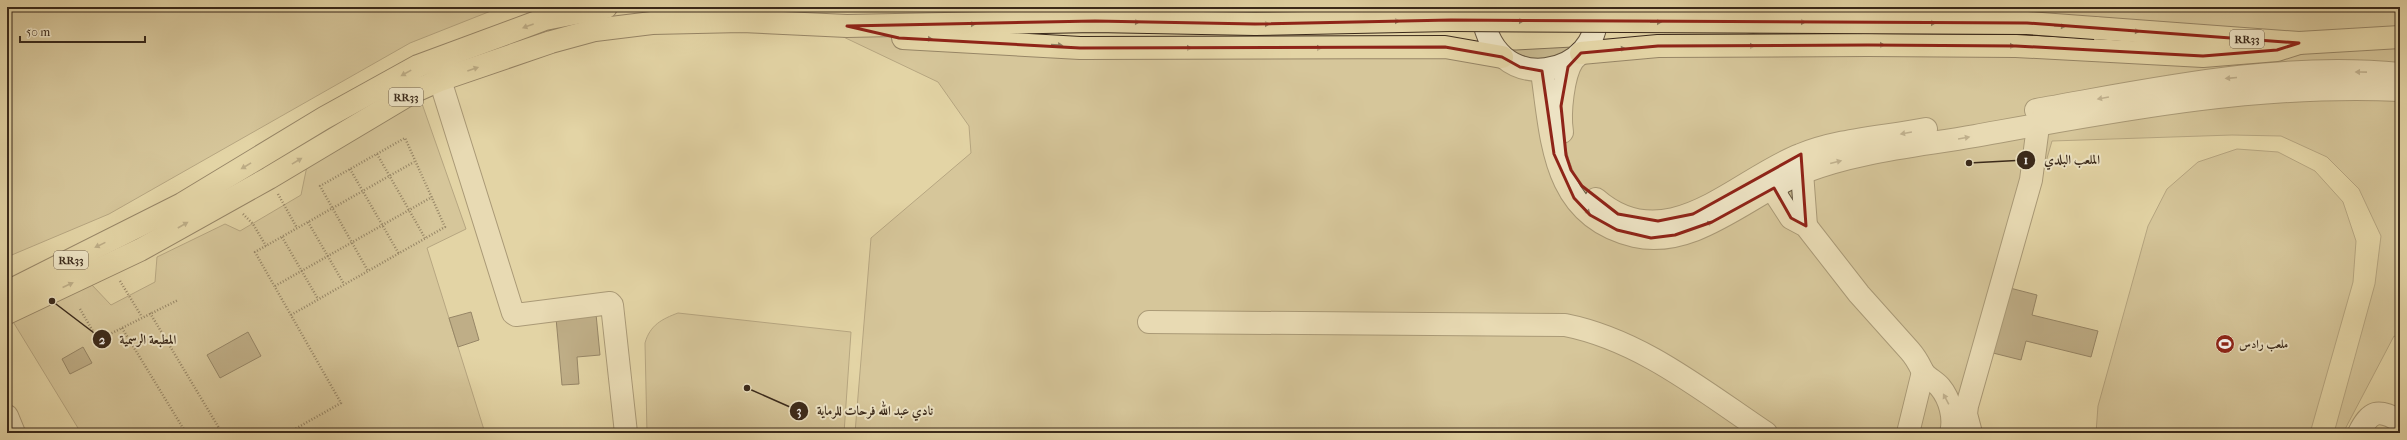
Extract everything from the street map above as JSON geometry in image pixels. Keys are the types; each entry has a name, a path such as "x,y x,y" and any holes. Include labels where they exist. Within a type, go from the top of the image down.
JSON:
{"highway":[{"name":"RR33","path":"7,292 182,204 324,118 418,66 545,19 606,7"},
{"name":"RR33","path":"7,313 111,265 269,178 413,92 440,80 551,42 595,30 652,23 742,21 847,26 1095,21 1255,24 1451,20 2027,23 2299,43 2400,37"},
{"path":"847,26 899,38 1080,48 1445,47 1502,57"},
{"path":"1577,56 1658,46 1868,45 2016,46 2203,56 2278,50 2299,43"}],"street":[{"path":"1482,7 1483,25 1488,37 1502,57 1520,67 1540,71 1557,68 1577,56"},
{"path":"1595,7 1597,14 1592,35 1568,67 1560,118 1566,155 1571,170 1579,182 1611,211 1643,220 1672,219 1693,214 1736,192 1772,179"},
{"path":"1540,71 1542,72 1554,154 1562,177 1574,198 1590,215 1617,230 1636,237 1656,238 1674,235 1712,222 1772,179 1802,163 1819,148 2040,117 2187,101 2292,91 2400,90"},
{"path":"2040,117 2197,81 2332,71 2400,74"},
{"path":"440,80 514,313 516,315 610,303 612,305 626,433"},
{"path":"1971,433 1966,414 1967,406 2031,180 2040,117"},
{"path":"1802,163 1806,226"},
{"path":"1772,179 1791,218 1806,226 1854,288 1921,364 1923,372 1908,433"},
{"path":"1149,322 1565,325 1610,336 1646,354 1766,433"},
{"path":"1923,372 1940,387 1950,405 1954,423 1951,433"},
{"path":"2359,433 2366,419 2376,413 2387,413 2400,421"},
{"path":"7,416 14,433"}],"path":[{"path":"291,315 344,284 368,271 445,227 414,162 405,138 320,186 368,271"},
{"path":"377,154 425,238"},
{"path":"288,433 341,403 255,252 414,162"},
{"path":"350,169 398,254"},
{"path":"269,178 297,228"},
{"path":"275,286 432,197"},
{"path":"229,199 253,224 266,246"},
{"path":"308,222 344,284"},
{"path":"282,236 318,299"},
{"path":"111,265 142,317"},
{"path":"80,309 98,340 178,300"},
{"path":"150,313 222,433"},
{"path":"122,328 186,433"}],"highlighted area":[{"path":"1451,20 2027,23 2299,43 2277,50 2203,56 2016,46 1868,45 1658,46 1581,53 1568,67 1561,106 1566,155 1571,170 1582,186 1618,214 1658,221 1693,214 1801,154 1806,226 1791,218 1774,188 1712,222 1675,235 1651,238 1617,230 1590,215 1574,198 1554,154 1542,71 1520,67 1502,57 1445,47 1080,48 899,38 847,26 1095,21 1255,24"}],"shaded area":[{"path":"7,7 501,7 410,43 109,214 7,257"},
{"path":"1950,7 2400,7 2400,339 2394,336 2343,433 2334,433 2375,284 2381,236 2359,189 2327,157 2281,136 2232,135 2052,141 1973,416 1985,433 855,433 871,238 971,153 969,126 938,82 833,32 1045,44 1516,50 1705,40"},
{"path":"420,98 466,229 427,248 485,433 81,433 12,320 92,285 111,305 155,282 157,257 225,224 240,231 301,195 307,166"},
{"name":"ملعب رادس","path":"2237,149 2278,152 2315,171 2343,202 2356,241 2353,282 2310,433 2096,433 2098,406 2148,226 2167,189 2198,162"},
{"path":"678,313 851,332 844,433 647,433 645,343 653,327 662,320"}],"building":[{"path":"2010,288 2037,295 2032,315 2098,331 2091,357 2026,341 2021,360 1993,353"},
{"path":"471,312 479,340 458,347 449,318"},
{"path":"596,314 600,355 577,357 579,384 562,385 556,318"},
{"path":"248,332 261,356 220,378 207,355"},
{"path":"83,347 92,363 70,374 62,359"}],"place":[{"name":"الملعب البلدي","path":"1969,163"},
{"name":"المطبعة الرسمية","path":"52,301"},
{"name":"ملعب رادس","path":"2225,344"},
{"name":"نادي عبد الله فرحات للرماية","path":"747,388"}]}
